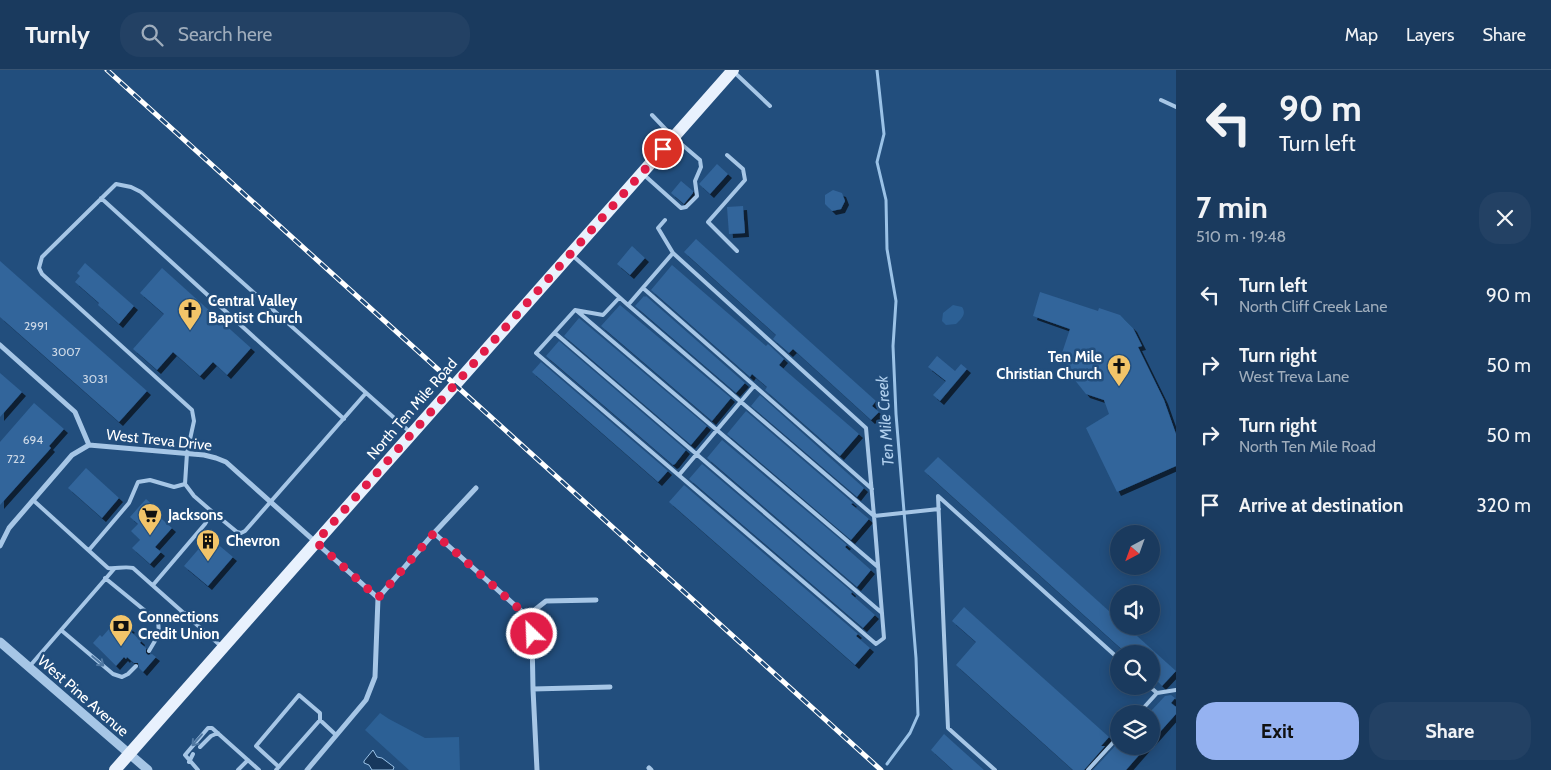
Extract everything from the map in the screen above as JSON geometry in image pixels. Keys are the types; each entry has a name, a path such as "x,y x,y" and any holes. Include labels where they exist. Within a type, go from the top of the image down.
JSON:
{"main road":[{"name":"North Ten Mile Road","path":"115,770 732,70"}],"street":[{"path":"0,345 75,412 89,445 72,455 9,528 0,546"},
{"name":"West Treva Drive","path":"89,445 187,453 216,458 226,462 378,598"},
{"path":"307,770 366,700 372,689 375,677 378,598 476,488"},
{"path":"434,533 527,616 532,634 537,770"},
{"path":"527,616 546,601 596,600"},
{"name":"West Pine Avenue","path":"0,642 148,770"},
{"path":"533,689 610,687"}],"lane":[{"path":"732,70 770,106"},
{"path":"1161,100 1176,106"},
{"path":"642,173 682,208 686,208 697,196 695,181 700,167 700,160 652,115"},
{"path":"727,155 743,169 745,180 708,222 737,251"},
{"path":"366,393 271,502 241,533 237,532 194,496 185,484 187,453 194,421 192,410 42,274 39,268 42,257 116,184 131,187 142,192 412,433"},
{"path":"101,198 344,419"},
{"path":"576,310 536,353 876,644 884,638 866,428 673,252 658,228 665,220"},
{"path":"628,306 673,252"},
{"path":"571,254 628,306 874,516 939,510"},
{"path":"642,288 872,489"},
{"path":"576,310 603,315 619,298"},
{"path":"576,310 878,568"},
{"path":"555,333 882,613"},
{"path":"678,475 754,386"},
{"path":"89,550 129,503 138,482 150,480 174,487 185,484"},
{"path":"995,770 948,728 938,496 1110,651"},
{"path":"33,500 108,568 114,569 124,566 133,568 223,647"},
{"path":"153,586 205,524 209,517 209,509"},
{"path":"29,668 114,569"},
{"path":"105,578 150,616 158,619 185,613"},
{"path":"149,651 159,634 158,619"},
{"path":"61,630 114,674 122,677 136,666"},
{"path":"1160,693 1176,690"},
{"path":"299,695 320,713 320,720 278,768 256,746 299,695"},
{"path":"1146,705 1155,695"},
{"path":"320,720 336,735"},
{"path":"198,770 185,755 208,728 212,728 259,770"},
{"path":"200,747 211,736 218,733"},
{"path":"1088,770 1110,746"},
{"path":"190,762 193,754"},
{"path":"238,770 248,760"}],"shaded area":[{"path":"953,305 962,307 964,314 956,324 946,325 942,321 943,313"},
{"path":"380,713 425,738 459,737 460,770 409,770 365,730"},
{"path":"373,750 377,757 382,758 394,767 393,770 372,770 369,765 364,763"}],"building":[{"path":"717,164 728,174 710,194 699,184"},
{"path":"681,181 693,191 684,204 671,193"},
{"path":"833,190 842,193 845,201 841,209 832,211 825,204 825,195"},
{"path":"743,206 745,233 729,234 727,207"},
{"path":"696,239 876,401 872,406 879,412 871,420 793,349 789,353 773,339 776,335 684,252"},
{"path":"632,246 645,258 630,275 617,264"},
{"path":"0,261 147,391 119,422 0,317"},
{"path":"85,263 134,306 119,324 75,282 80,276 77,273"},
{"path":"672,265 766,346 768,344 784,359 779,365 859,434 840,456 765,390 767,387 752,374 750,377 651,290"},
{"name":"Central Valley Baptist Church","path":"162,268 251,348 227,375 213,362 200,376 173,352 157,370 133,349 164,314 140,293"},
{"name":"Ten Mile Christian Church","path":"1040,292 1098,311 1099,308 1120,315 1133,328 1142,346 1138,347 1164,400 1176,434 1176,466 1117,492 1086,428 1109,414 1104,400 1086,394 1074,379 1062,353 1070,329 1033,316"},
{"path":"644,296 745,383 736,393 635,306"},
{"path":"620,305 731,398 712,421 601,326"},
{"path":"579,318 707,426 691,445 564,336"},
{"path":"559,341 686,450 675,464 673,465 546,356"},
{"path":"937,356 955,371 961,364 967,369 940,401 933,395 946,381 928,367"},
{"path":"541,362 668,471 658,482 532,372"},
{"path":"0,373 22,392 0,417"},
{"path":"760,395 864,488 857,497 751,406"},
{"path":"34,403 64,429 49,446 51,448 0,505 0,442"},
{"path":"746,411 869,519 851,540 727,434"},
{"path":"722,440 847,545 845,547 871,570 857,587 707,458"},
{"path":"938,457 1110,612 1110,635 1136,635 1147,645 1117,645 924,471"},
{"path":"702,464 852,592 851,594 875,615 863,628 689,479"},
{"path":"86,468 119,498 102,518 68,488"},
{"path":"684,485 858,634 856,636 870,648 855,665 669,502"},
{"name":"Jacksons","path":"146,499 158,510 155,513 172,528 155,547 161,552 150,564 132,548 140,540 131,531 138,524 130,517"},
{"name":"Chevron","path":"209,537 233,557 208,586 184,566"},
{"path":"964,607 1109,737 1101,746 1105,746 1084,770 1073,770 956,665 976,642 952,621"},
{"name":"Connections Credit Union","path":"116,621 121,625 124,622 146,648 146,653 156,657 143,672 139,668 138,663 134,663 127,657 126,659 124,657 116,666 93,643 100,635 102,637"},
{"path":"1160,657 1176,671 1162,686 1160,684"},
{"path":"1171,695 1175,698 1171,703 1176,707 1176,714 1160,732 1160,705 1157,705 1165,696"},
{"path":"944,734 984,770 953,770 931,750"},
{"path":"1110,751 1110,755 1139,755 1126,770 1093,770"}],"waterway":[{"name":"Ten Mile Creek","path":"877,70 884,134 877,162 886,200 887,249 896,301 893,346 896,414 916,658 918,715 910,733 887,764"}],"railway":[{"path":"107,70 881,770"}],"place":[{"name":"Central Valley Baptist Church","path":"190,331"},
{"name":"Ten Mile Christian Church","path":"1119,387"},
{"name":"Jacksons","path":"150,536"},
{"name":"Chevron","path":"208,562"},
{"name":"Connections Credit Union","path":"121,647"}],"route":[{"path":"532,634 527,616 434,533 378,598 316,542 663,149"}]}
